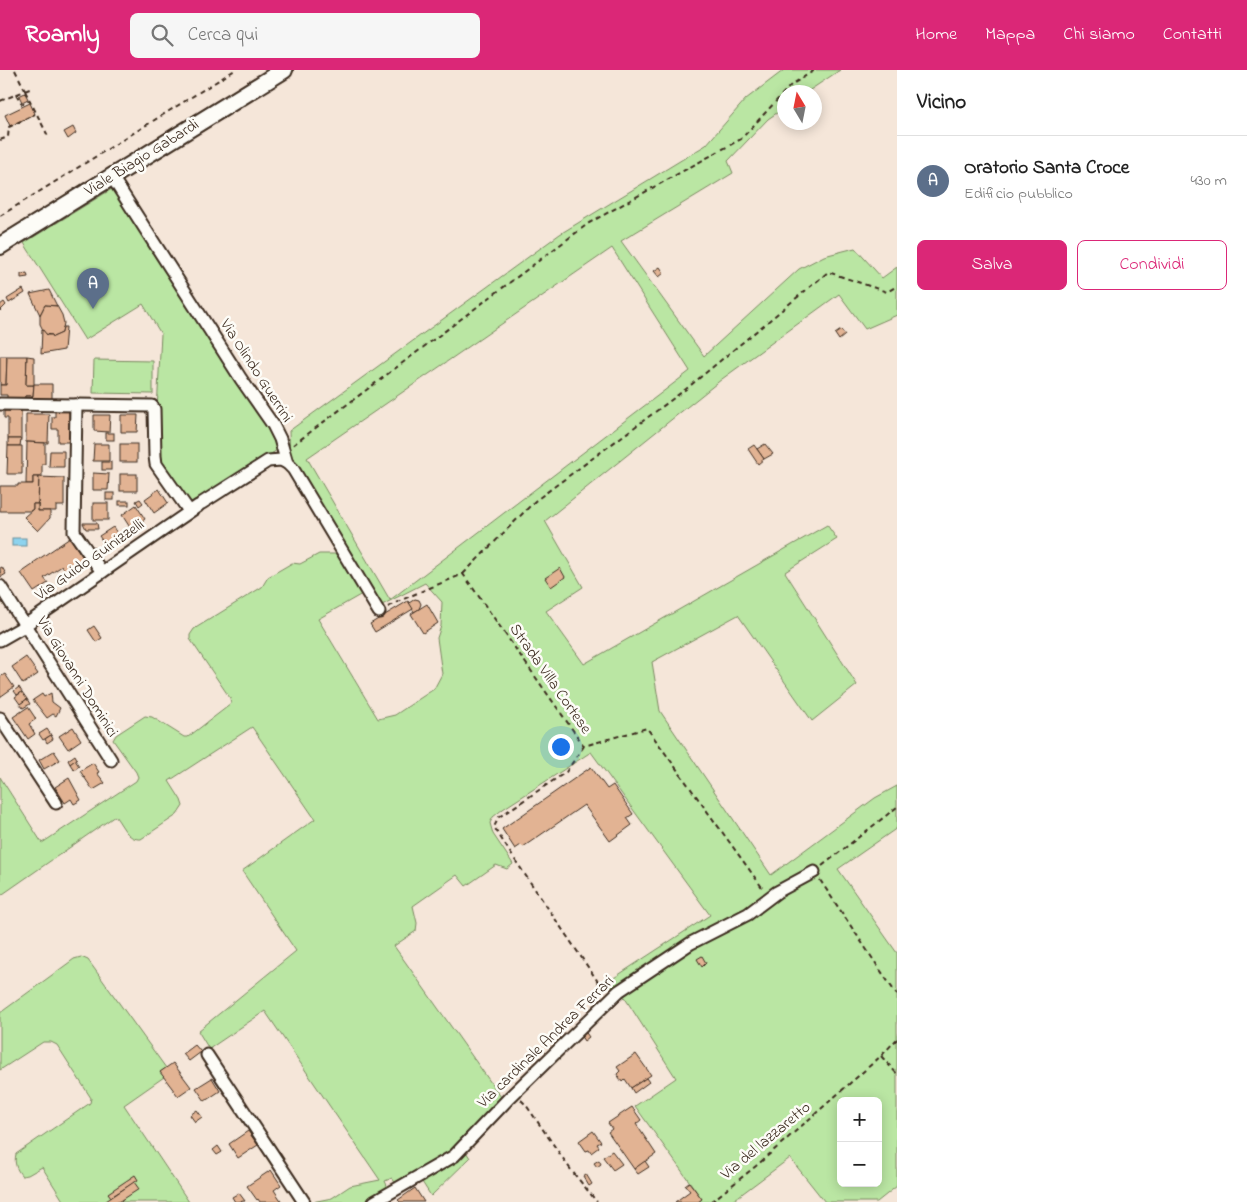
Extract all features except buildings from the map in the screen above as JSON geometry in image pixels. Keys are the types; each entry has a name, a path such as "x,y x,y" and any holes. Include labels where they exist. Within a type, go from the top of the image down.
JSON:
{"street":[{"name":"Viale Biagio Gabardi","path":"0,246 284,70"},
{"name":"Via Olindo Guerrini","path":"112,177 241,379 273,425 280,439 285,457 379,612"},
{"path":"0,404 152,406 154,409 156,464 196,507"},
{"path":"76,405 74,532 102,572"},
{"name":"Via Guido Guinizzelli","path":"0,640 25,626 196,507 268,461 281,460 285,457"},
{"name":"Via Giovanni Dominici","path":"0,586 111,760"},
{"path":"0,718 56,803"},
{"name":"Via cardinale Andrea Ferrari","path":"381,1200 451,1158 510,1097 623,988 691,943 748,914 783,888 814,872"},
{"path":"207,1055 304,1202"}],"path":[{"path":"15,70 48,136"},
{"path":"0,216 236,70"},
{"path":"285,457 589,223 741,139 792,85 815,70"},
{"path":"0,101 32,88"},
{"path":"16,94 22,104 29,100"},
{"path":"0,140 8,136 9,127 36,114"},
{"path":"379,612 405,598 463,574 535,501 686,389 828,272 887,292 897,286"},
{"name":"Strada Villa Cortese","path":"463,574 584,746 647,728 769,898"},
{"path":"584,746 566,772 498,817 494,827 610,999"},
{"path":"897,807 814,872 897,995"},
{"name":"Via del lazzaretto","path":"710,1202 756,1166 881,1056 897,1039"},
{"path":"881,1056 897,1074"},
{"path":"510,1097 518,1098 526,1105 570,1170 597,1202"}],"green space":[{"path":"784,70 840,70 818,85 777,85 777,113 768,119 728,161 733,173 621,241 704,356 799,269 824,256 855,248 882,278 897,267 897,315 865,329 839,294 722,379 545,521 583,587 546,611 584,664 827,525 837,539 785,572 857,685 812,721 738,615 652,662 660,711 771,875 875,798 897,786 897,828 838,869 897,953 897,1186 877,1202 825,1202 790,1158 731,1202 698,1202 702,1199 635,1106 676,1078 623,995 606,983 710,915 591,752 493,817 490,823 493,834 513,864 507,869 496,865 466,886 457,875 413,906 417,923 416,931 394,946 501,1097 502,1101 461,1144 470,1158 431,1196 417,1174 396,1184 392,1178 385,1181 389,1190 368,1202 312,1202 332,1198 350,1186 380,1180 265,1011 209,1049 198,1031 296,951 242,871 315,819 252,727 169,781 183,806 177,815 141,839 136,839 129,835 115,816 0,896 0,777 42,843 136,781 138,777 136,772 113,740 116,735 145,716 152,717 184,737 188,737 231,704 230,698 190,639 194,629 262,587 268,577 292,563 300,564 319,554 344,554 290,459 289,431 560,234 706,145 746,99","holes":["612,248 690,371 390,600 307,458","425,583 442,602 441,626 437,638 442,674 434,689 395,715 378,719 318,619 369,590 380,606"]},
{"path":"115,187 275,433 280,448 201,500 198,498 190,503 185,501 156,458 161,334 143,304 85,340 24,243"},
{"path":"94,360 153,361 153,394 93,393"},
{"path":"81,957 88,960 166,1068 160,1072 164,1077 124,1105 189,1202 64,1202 42,1167 28,1175 22,1176 17,1168 15,1163 16,1154 90,1103 91,1098 57,1045 51,1042 43,1042 0,1070 0,1013 74,959"}],"water":[{"path":"12,538 26,538 26,546 12,546"}],"place":[{"name":"Oratorio Santa Croce","path":"93,309"}]}
